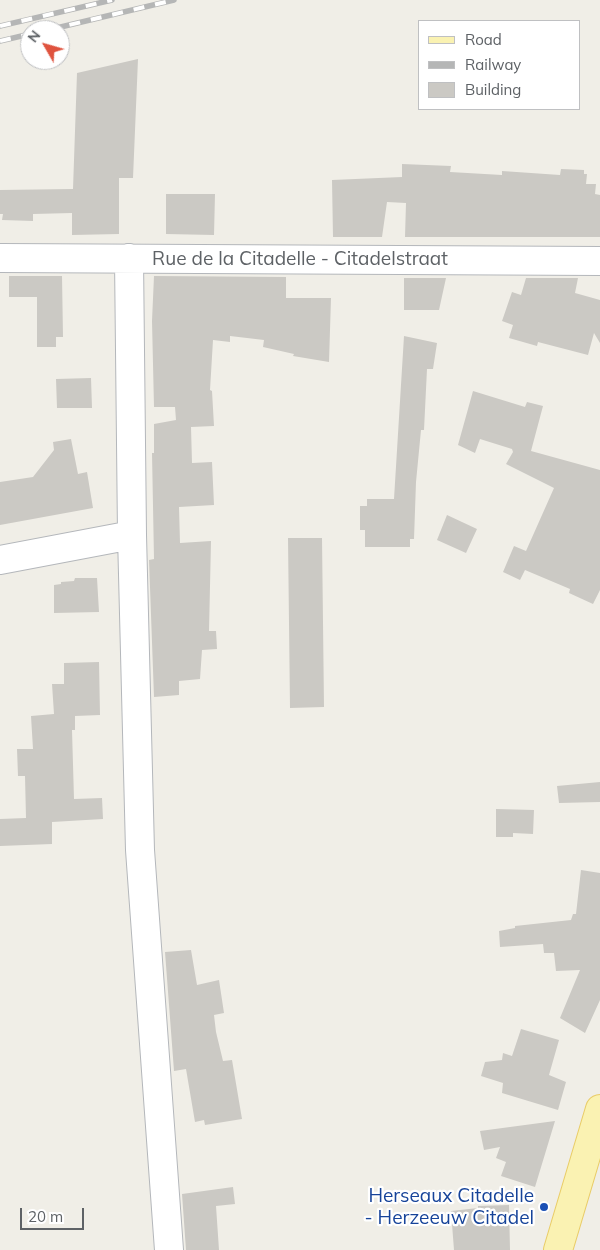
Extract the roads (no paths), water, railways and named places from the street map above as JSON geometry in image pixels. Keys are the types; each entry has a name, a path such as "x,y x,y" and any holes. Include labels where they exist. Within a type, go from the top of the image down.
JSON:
{"main road":[{"path":"558,1250 600,1109"}],"street":[{"name":"Rue de la Citadelle - Citadelstraat","path":"0,258 600,260"},
{"path":"129,258 132,535 142,889 169,1250"},
{"path":"0,560 132,535"}],"railway":[{"path":"0,26 112,0"},
{"path":"70,25 174,0"},
{"path":"0,41 20,36"}],"place":[{"name":"Herseaux Citadelle - Herzeeuw Citadel","path":"544,1207"}]}
